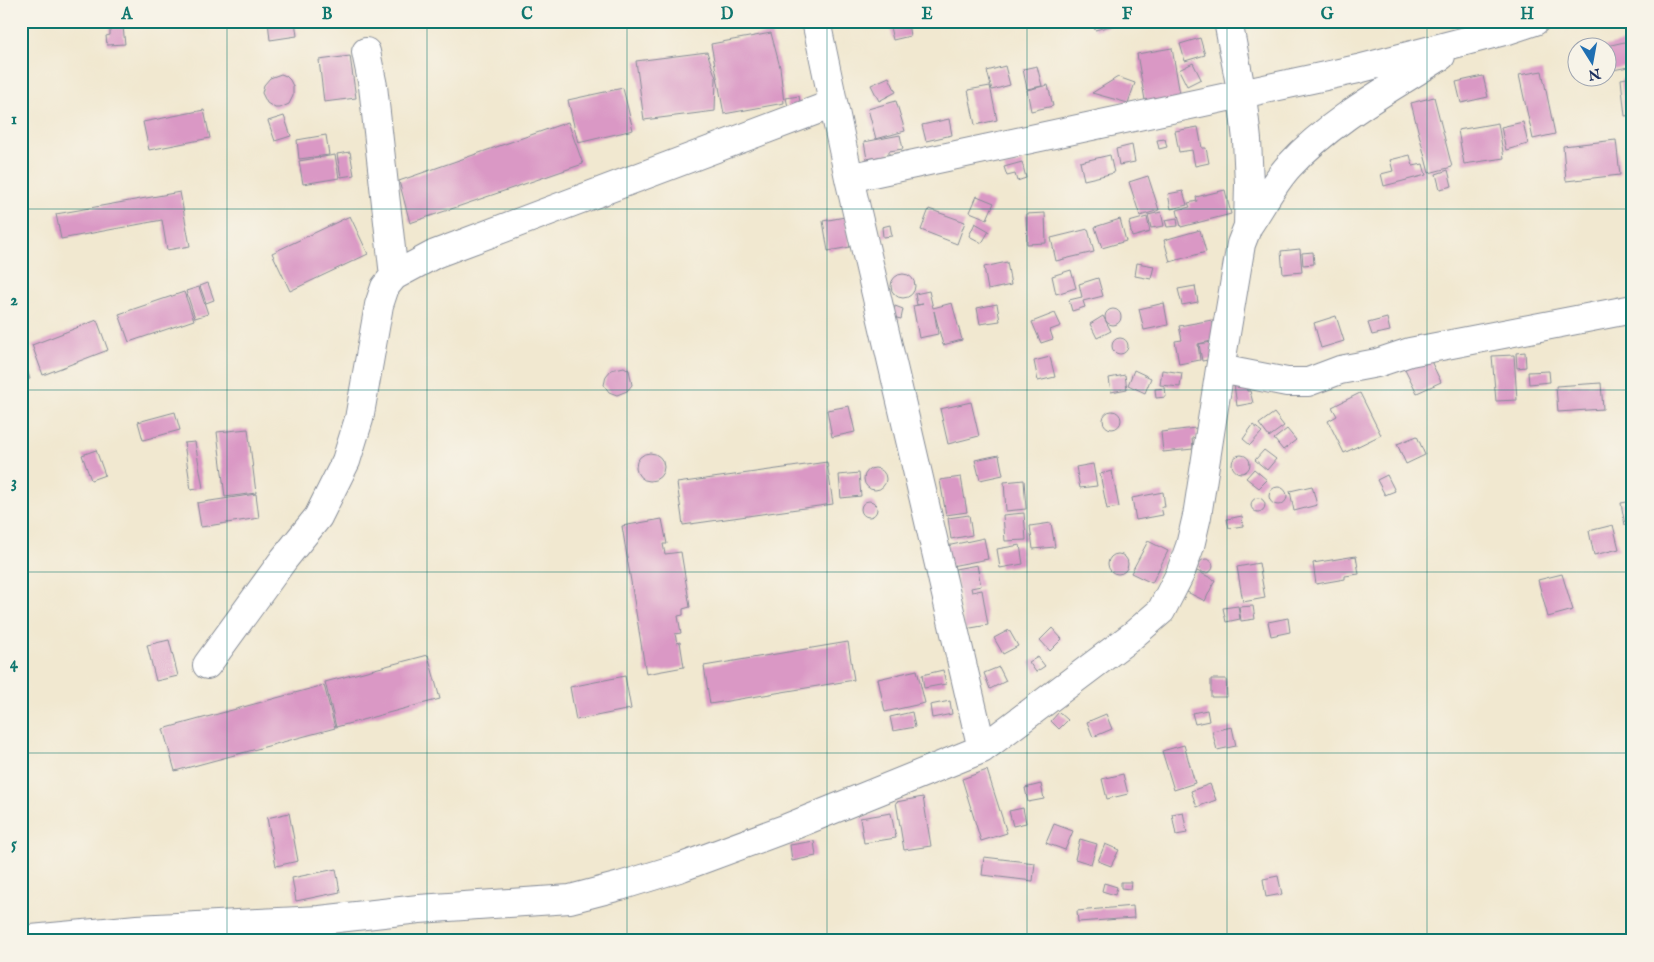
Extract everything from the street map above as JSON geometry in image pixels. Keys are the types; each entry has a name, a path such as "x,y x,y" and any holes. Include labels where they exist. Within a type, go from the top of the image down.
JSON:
{"street":[{"path":"816,21 849,178 982,749"},
{"path":"1228,21 1242,95 1248,157 1248,226"},
{"path":"849,178 1358,69 1461,43 1535,21"},
{"path":"21,940 137,929 311,920 419,909 570,900 682,867 787,828 982,749 1132,636 1161,611 1180,574 1190,546 1201,493 1241,244 1248,226 1288,166 1348,116 1461,43"},
{"path":"366,52 373,86 394,276"},
{"path":"207,665 284,559 318,517 346,461 359,419 379,305 385,286 394,276 435,254 833,104"},
{"path":"1220,369 1287,382 1308,382 1340,370 1377,363 1410,352 1633,309"}],"building":[{"path":"268,21 295,21 297,36 270,40"},
{"path":"728,21 744,21 744,22 728,25"},
{"path":"984,21 1004,21 1004,23 984,24"},
{"path":"1092,21 1125,21 1125,22 1095,30"},
{"path":"908,23 910,36 893,40 890,27"},
{"path":"110,27 123,27 125,44 107,45 106,36 110,35"},
{"path":"771,33 780,67 784,103 724,114 711,44"},
{"path":"1200,38 1205,55 1185,61 1180,44"},
{"path":"1629,41 1633,66 1616,69 1616,44"},
{"path":"1172,48 1181,100 1146,106 1137,54"},
{"path":"707,52 716,78 715,111 644,120 636,61"},
{"path":"350,56 356,98 324,102 319,60"},
{"path":"1193,63 1201,79 1187,86 1179,70"},
{"path":"1005,66 1010,85 992,90 987,71"},
{"path":"1037,66 1042,86 1027,89 1023,69"},
{"path":"1542,71 1555,134 1533,139 1519,75"},
{"path":"281,74 290,80 293,86 293,96 289,104 275,108 267,103 262,93 264,85 270,78"},
{"path":"1483,76 1488,97 1461,103 1456,82"},
{"path":"889,77 896,92 879,101 871,85"},
{"path":"1118,77 1135,83 1128,103 1092,93"},
{"path":"1633,77 1633,115 1625,116 1621,79"},
{"path":"1048,85 1053,106 1031,111 1027,90"},
{"path":"990,86 997,120 975,125 968,90"},
{"path":"623,88 633,130 578,143 568,100"},
{"path":"799,96 801,108 789,111 786,98"},
{"path":"1434,97 1452,167 1429,173 1411,103"},
{"path":"896,101 905,131 876,139 868,109"},
{"path":"204,110 210,138 149,150 143,122"},
{"path":"284,116 291,136 275,141 268,121"},
{"path":"949,119 952,135 926,141 922,125"},
{"path":"568,122 583,164 410,223 399,181"},
{"path":"1523,122 1528,144 1506,150 1501,127"},
{"path":"1498,123 1504,158 1464,164 1458,130"},
{"path":"1198,127 1202,148 1206,148 1209,163 1195,166 1192,150 1179,152 1175,131"},
{"path":"326,135 329,155 299,159 297,140"},
{"path":"900,135 903,149 889,151 889,155 867,159 864,142"},
{"path":"1165,139 1167,147 1159,149 1157,140"},
{"path":"1616,140 1620,175 1566,181 1563,146"},
{"path":"1132,145 1135,162 1119,165 1116,149"},
{"path":"350,152 354,175 341,177 337,154"},
{"path":"335,155 339,178 303,184 299,161"},
{"path":"1110,155 1114,173 1084,180 1080,162"},
{"path":"1410,155 1413,166 1423,164 1426,175 1384,186 1381,174 1393,171 1390,160"},
{"path":"1022,162 1026,178 1017,181 1015,174 1007,176 1004,167"},
{"path":"1448,170 1452,186 1440,189 1436,174"},
{"path":"1148,176 1159,210 1140,216 1129,182"},
{"path":"1225,190 1231,214 1181,227 1177,210 1190,207 1188,203 1197,201 1196,197"},
{"path":"1183,191 1187,205 1171,209 1168,194"},
{"path":"180,192 190,246 167,250 162,220 61,239 56,214"},
{"path":"977,196 994,203 987,219 970,212"},
{"path":"929,209 965,222 957,244 921,230"},
{"path":"1161,212 1164,226 1151,228 1148,215"},
{"path":"1045,213 1046,243 1027,244 1026,214"},
{"path":"350,216 368,254 290,291 272,253"},
{"path":"845,217 850,247 828,251 823,221"},
{"path":"1147,217 1150,232 1132,237 1129,222"},
{"path":"1177,218 1178,226 1167,227 1165,220"},
{"path":"1120,219 1126,241 1102,248 1095,227"},
{"path":"975,223 989,231 982,243 969,236"},
{"path":"890,225 892,236 883,237 882,227"},
{"path":"1088,229 1094,252 1056,261 1051,238"},
{"path":"1200,230 1206,252 1170,262 1164,240"},
{"path":"1300,249 1302,272 1283,274 1281,251"},
{"path":"1313,252 1314,264 1303,265 1302,253"},
{"path":"1007,262 1011,285 988,290 984,267"},
{"path":"1137,263 1154,266 1151,279 1135,276"},
{"path":"1071,270 1076,288 1056,294 1052,276"},
{"path":"903,274 908,275 914,281 914,291 908,297 903,298 898,297 892,291 891,286 892,281 898,275"},
{"path":"1098,278 1103,296 1083,301 1085,307 1072,311 1069,300 1082,297 1079,284"},
{"path":"208,283 214,300 206,303 200,286"},
{"path":"1195,286 1198,302 1182,305 1178,289"},
{"path":"199,287 208,314 195,318 186,291"},
{"path":"929,291 933,308 952,303 962,340 943,345 934,311 938,334 919,338 913,306 923,304 917,305 915,294"},
{"path":"184,292 194,320 129,342 119,314"},
{"path":"1164,303 1168,325 1144,330 1139,309"},
{"path":"997,304 1000,321 980,324 977,308"},
{"path":"895,306 903,309 901,319 893,317"},
{"path":"1110,309 1116,309 1121,314 1119,323 1110,325 1105,320 1105,314"},
{"path":"1055,313 1061,326 1050,330 1053,339 1041,343 1032,322"},
{"path":"1103,316 1111,331 1097,338 1090,324"},
{"path":"1336,316 1344,341 1321,348 1314,323"},
{"path":"1387,318 1390,331 1372,335 1368,323"},
{"path":"97,320 108,350 43,375 32,345"},
{"path":"1212,320 1216,340 1198,344 1200,360 1179,364 1175,341 1182,340 1179,326"},
{"path":"1117,338 1123,338 1128,343 1126,352 1117,354 1112,349 1112,343"},
{"path":"1212,342 1214,359 1202,361 1199,344"},
{"path":"21,351 30,379 21,381"},
{"path":"1525,352 1526,367 1517,368 1516,353"},
{"path":"1514,355 1517,400 1496,401 1492,356"},
{"path":"1050,357 1055,377 1038,381 1034,361"},
{"path":"1429,357 1441,382 1417,393 1405,369"},
{"path":"624,367 629,370 632,385 627,391 617,395 609,392 604,385 606,376 611,370"},
{"path":"1134,370 1151,378 1145,393 1128,385"},
{"path":"1162,370 1182,373 1180,387 1160,385"},
{"path":"1549,371 1550,382 1529,384 1528,372"},
{"path":"1125,375 1127,389 1111,392 1109,378"},
{"path":"1245,382 1253,403 1237,406 1234,384"},
{"path":"1601,383 1603,409 1558,412 1556,386"},
{"path":"1165,388 1166,397 1156,398 1155,389"},
{"path":"1360,393 1381,435 1344,453 1328,421 1337,416 1332,407"},
{"path":"971,402 979,436 948,444 940,409"},
{"path":"849,406 855,432 832,437 827,410"},
{"path":"1108,411 1116,411 1121,416 1119,427 1108,429 1103,424 1103,416"},
{"path":"175,412 180,430 143,440 138,422"},
{"path":"1274,413 1284,426 1269,437 1259,424"},
{"path":"1253,425 1262,432 1250,445 1243,439"},
{"path":"1196,428 1197,437 1192,438 1193,449 1163,452 1161,432"},
{"path":"248,429 256,493 225,497 217,432"},
{"path":"1287,429 1296,440 1283,450 1274,439"},
{"path":"1417,436 1425,455 1406,464 1397,444"},
{"path":"195,442 203,488 191,490 184,443"},
{"path":"96,450 105,475 91,480 82,455"},
{"path":"1264,450 1276,459 1267,470 1255,460"},
{"path":"650,453 660,457 664,467 660,477 650,481 640,477 636,467 640,457"},
{"path":"999,455 1003,475 980,480 975,460"},
{"path":"1241,455 1249,460 1250,464 1245,472 1241,473 1233,468 1232,464 1237,456"},
{"path":"827,462 833,504 683,525 677,483"},
{"path":"1093,464 1097,486 1080,488 1076,467"},
{"path":"875,468 883,471 886,479 883,487 875,490 867,487 864,479 867,471"},
{"path":"1254,469 1267,480 1259,488 1246,478"},
{"path":"1112,471 1119,507 1107,509 1100,474"},
{"path":"859,473 861,496 841,498 839,475"},
{"path":"1387,475 1395,491 1385,495 1377,480"},
{"path":"961,477 967,512 946,515 940,480"},
{"path":"1024,480 1026,509 1006,511 1004,482"},
{"path":"1312,486 1317,505 1294,511 1290,491"},
{"path":"1278,487 1284,490 1287,496 1284,502 1278,505 1272,502 1269,496 1272,490"},
{"path":"1163,492 1165,507 1161,507 1163,515 1136,520 1132,498"},
{"path":"256,494 259,518 201,527 197,503"},
{"path":"1255,498 1261,498 1265,505 1261,512 1255,512 1251,508 1251,502"},
{"path":"869,501 875,503 877,509 875,515 869,517 863,515 861,509 863,503"},
{"path":"1633,501 1633,524 1625,525 1621,503"},
{"path":"1024,513 1026,540 1005,541 1003,515"},
{"path":"969,515 972,535 951,539 948,518"},
{"path":"1242,516 1243,526 1229,528 1227,519"},
{"path":"662,519 667,544 663,544 665,554 681,552 690,607 683,609 683,615 678,616 681,633 675,634 677,643 680,642 684,667 646,674 622,526"},
{"path":"1051,523 1055,547 1033,549 1030,526"},
{"path":"1613,525 1619,549 1594,555 1589,531"},
{"path":"984,538 988,559 946,567 942,547"},
{"path":"1148,541 1168,551 1152,583 1131,573"},
{"path":"1020,545 1023,564 1000,568 997,549"},
{"path":"1118,554 1125,557 1128,564 1125,571 1118,574 1111,571 1108,564 1111,557"},
{"path":"1356,556 1359,574 1345,576 1345,579 1316,584 1313,563"},
{"path":"1206,559 1211,561 1213,566 1211,571 1206,573 1201,571 1199,566 1201,561"},
{"path":"1259,563 1265,598 1243,602 1237,567"},
{"path":"977,565 981,586 971,588 972,592 982,590 988,625 965,629 955,569"},
{"path":"1197,571 1215,580 1205,601 1187,592"},
{"path":"1633,573 1633,594 1630,594 1628,574"},
{"path":"1562,574 1573,610 1548,617 1538,580"},
{"path":"1238,606 1240,619 1226,622 1223,608"},
{"path":"1253,606 1255,619 1241,621 1239,607"},
{"path":"1288,618 1290,632 1271,636 1268,622"},
{"path":"1052,628 1062,639 1050,651 1040,640"},
{"path":"1009,630 1018,646 1003,654 994,638"},
{"path":"169,640 178,676 156,681 147,645"},
{"path":"848,642 854,680 710,704 704,666"},
{"path":"428,655 440,699 336,727 325,682"},
{"path":"1038,657 1045,666 1036,672 1029,662"},
{"path":"999,667 1006,681 990,689 984,673"},
{"path":"917,670 925,703 885,712 878,679"},
{"path":"943,670 946,684 924,688 922,675"},
{"path":"625,676 631,709 576,720 570,687"},
{"path":"1211,679 1226,679 1227,697 1211,697"},
{"path":"324,685 335,728 175,771 163,729"},
{"path":"950,701 952,714 932,718 930,705"},
{"path":"1207,710 1209,721 1195,724 1192,713"},
{"path":"912,712 915,727 893,731 890,717"},
{"path":"1059,712 1068,720 1059,729 1051,721"},
{"path":"1106,714 1112,729 1093,737 1087,722"},
{"path":"1232,727 1236,746 1217,750 1212,731"},
{"path":"1184,745 1195,783 1174,790 1162,751"},
{"path":"987,770 1007,833 981,841 962,779"},
{"path":"1123,774 1128,794 1107,799 1102,779"},
{"path":"1041,784 1044,799 1028,802 1025,788"},
{"path":"1210,784 1216,800 1197,807 1191,791"},
{"path":"923,797 931,846 904,850 896,802"},
{"path":"1023,808 1026,823 1013,826 1009,811"},
{"path":"1183,812 1187,833 1176,835 1172,814"},
{"path":"289,813 298,861 276,866 267,818"},
{"path":"891,813 896,838 864,843 860,818"},
{"path":"1054,824 1073,831 1065,850 1046,843"},
{"path":"1080,839 1097,844 1091,864 1075,859"},
{"path":"814,841 816,856 792,861 790,845"},
{"path":"1105,844 1119,850 1111,866 1098,861"},
{"path":"984,857 1035,863 1033,881 982,875"},
{"path":"336,869 340,892 296,901 292,878"},
{"path":"1278,876 1282,894 1266,897 1263,879"},
{"path":"1121,882 1131,882 1130,889 1121,888"},
{"path":"1104,883 1117,887 1115,895 1102,891"},
{"path":"1133,906 1134,918 1078,922 1077,911"},
{"path":"306,928 309,941 270,941 269,937"}]}
